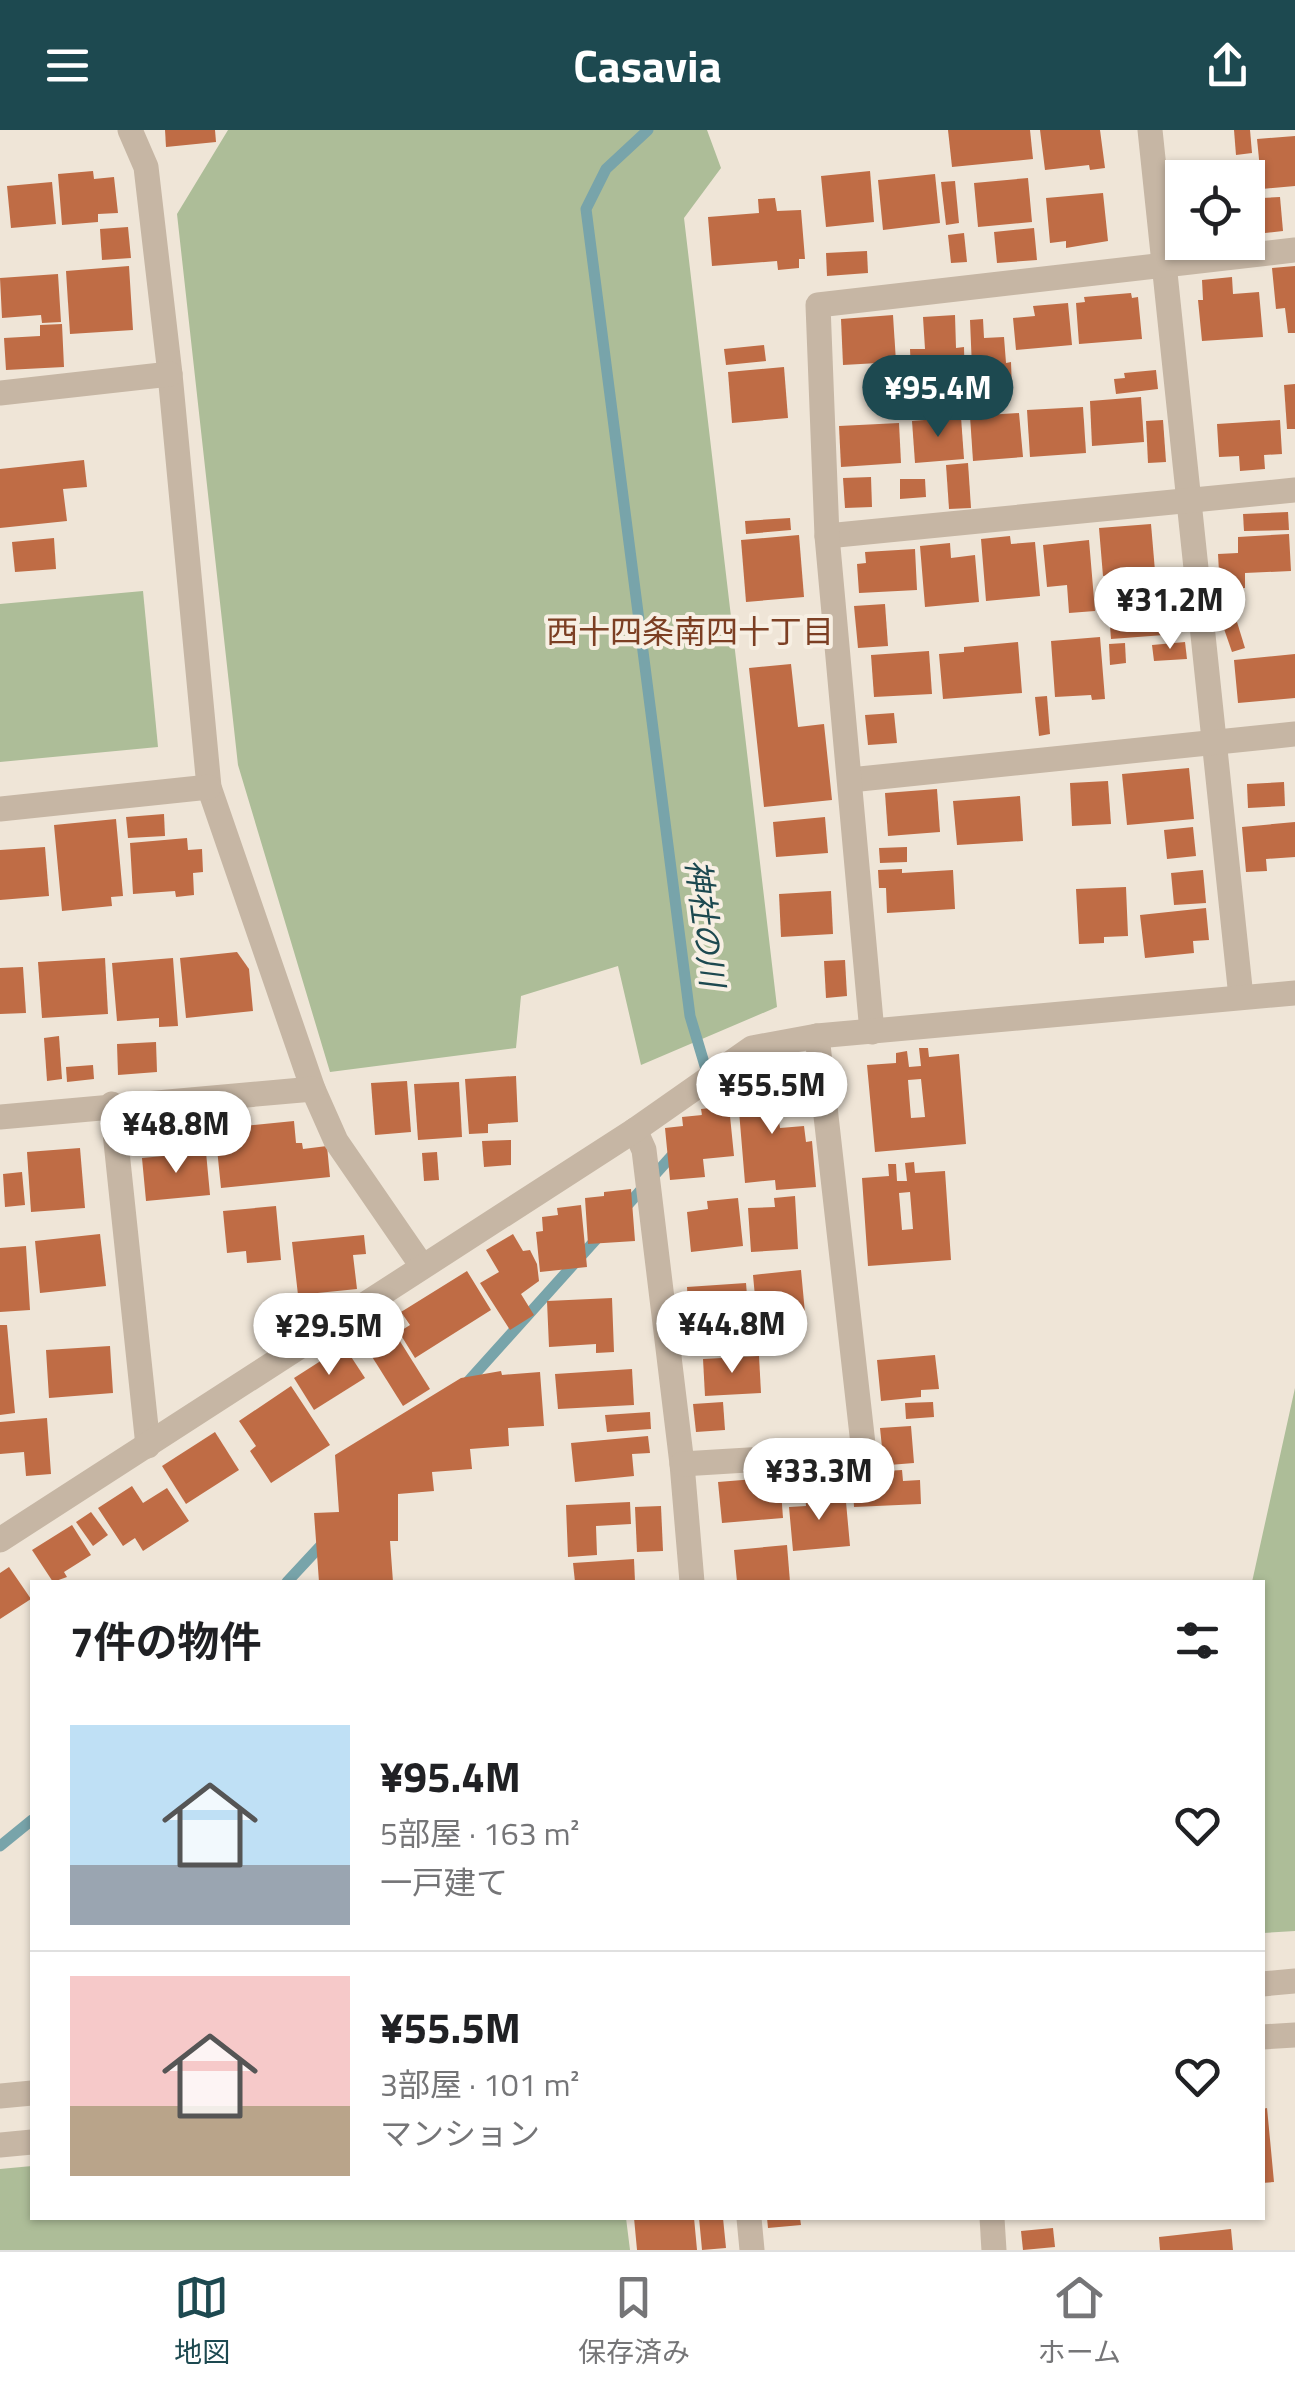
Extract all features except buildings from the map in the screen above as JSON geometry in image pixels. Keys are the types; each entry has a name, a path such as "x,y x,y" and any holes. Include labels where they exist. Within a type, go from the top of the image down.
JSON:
{"street":[{"path":"130,130 146,167 210,787 314,1089 336,1141 422,1266"},
{"path":"1150,130 1241,997"},
{"path":"872,1032 827,536 818,305 1295,250"},
{"path":"0,393 170,374"},
{"path":"827,536 1295,490"},
{"path":"850,780 1295,734"},
{"path":"0,809 210,787"},
{"path":"0,1540 635,1130 752,1048 818,1036 1295,993"},
{"path":"682,1464 864,1453 818,1036"},
{"path":"0,1116 314,1089"},
{"path":"112,1104 148,1446"},
{"path":"635,1130 644,1150 682,1464 692,1580"},
{"path":"1265,1984 1295,1981"},
{"path":"1265,2036 1295,2035"},
{"path":"0,2096 30,2093"},
{"path":"0,2145 30,2142"},
{"path":"749,2220 752,2250"},
{"path":"992,2220 994,2250"}],"green space":[{"path":"228,130 707,130 721,168 684,218 777,1007 641,1065 618,966 521,996 516,1048 330,1072 238,765 177,214"},
{"path":"143,591 158,747 0,762 0,604"},
{"path":"1295,1388 1295,1931 1265,1933 1265,1580 1252,1580"},
{"path":"30,2166 30,2220 626,2220 630,2250 0,2250 0,2169"}],"waterway":[{"name":"神社の川","path":"648,130 606,169 586,209 690,1016 717,1106 706,1118"},
{"name":"神社の川","path":"623,1210 677,1150"},
{"name":"神社の川","path":"465,1385 600,1235"},
{"name":"神社の川","path":"289,1580 326,1540"},
{"name":"神社の川","path":"0,1846 30,1822"}],"district":[{"name":"西十四条南四十丁目","path":"690,632"}]}
